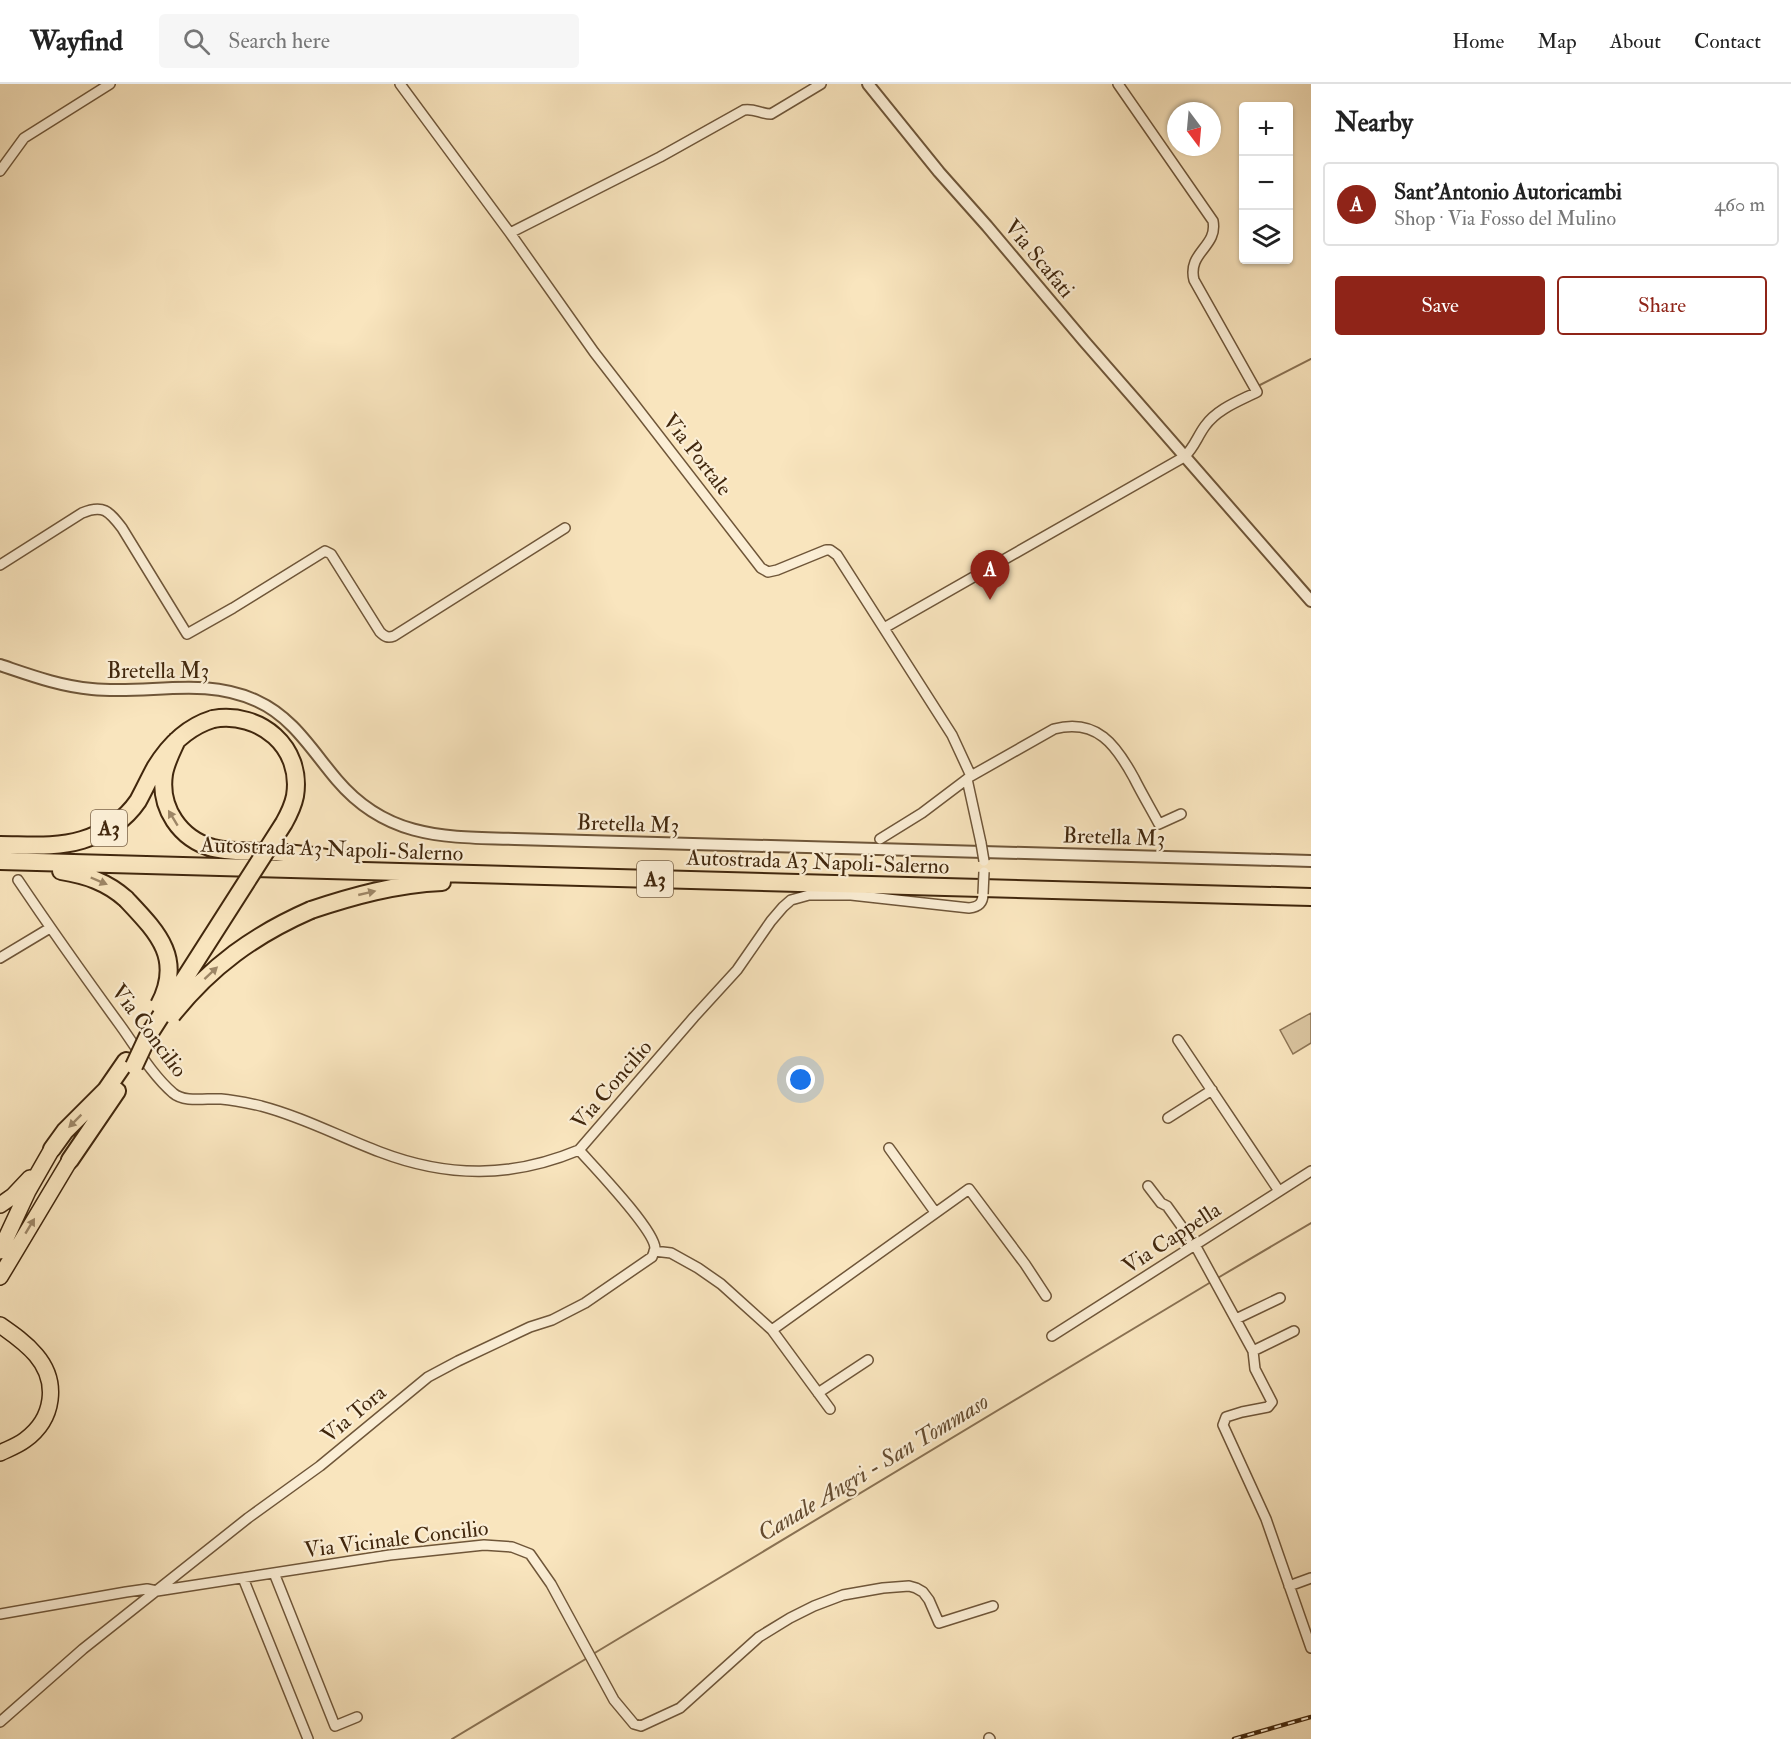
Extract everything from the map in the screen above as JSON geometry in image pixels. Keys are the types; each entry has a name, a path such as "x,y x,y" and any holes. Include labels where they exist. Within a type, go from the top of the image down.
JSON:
{"highway":[{"name":"A3","path":"0,845 57,845 82,840 107,829 118,822 138,801 167,750 186,731 213,719 237,717 264,727 275,736 292,763 296,783 295,796 279,831 70,1160"},
{"name":"A3","path":"177,740 166,764 164,797 173,819 189,836 212,847 229,850 277,852 346,861"},
{"name":"Autostrada A3 Napoli-Salerno","path":"0,851 1311,887"},
{"name":"Autostrada A3 Napoli-Salerno","path":"0,861 1311,897"},
{"name":"A3","path":"0,868 44,869 78,873 106,884 126,899 160,937 169,966 166,988 130,1064"},
{"name":"A3","path":"52,1149 65,1131 130,1064 186,998 224,961 270,929 311,910 365,894 425,884 465,881 526,883 604,878"},
{"path":"0,1205 23,1186 52,1149"},
{"path":"0,1251 28,1191 52,1149"},
{"path":"0,1277 70,1160"},
{"path":"0,1325 36,1354 47,1371 50,1381 50,1403 43,1422 28,1438 0,1453"},
{"path":"0,1441 17,1438 35,1430"}],"street":[{"path":"0,171 24,138 110,84"},
{"name":"Via Portale","path":"400,84 594,352 761,568 768,572 777,570 830,550 837,555 952,735 969,777"},
{"path":"510,233 660,157 744,110 771,114 821,84"},
{"name":"Via Scafati","path":"867,84 1184,457 1311,601"},
{"path":"884,628 1184,457 1191,450 1206,424 1219,412 1255,388 1194,280 1192,265 1212,236 1215,229 1213,221 1118,84"},
{"path":"0,565 82,513 97,508 106,510 122,528 187,634 325,551 331,554 380,632 389,638 566,528"},
{"name":"Bretella M3","path":"0,665 45,681 84,688 120,690 191,686 228,691 244,696 259,702 286,720 338,781 366,807 396,825 430,835 504,839 1311,861"},
{"path":"880,839 922,813 969,777 1054,729 1077,726 1097,732 1118,751 1159,824 1181,814"},
{"name":"Via Concilio","path":"18,880 152,1069 180,1098 222,1099 265,1107 299,1118 403,1160 446,1169 486,1173 503,1171 579,1150 737,970 771,921 791,900 809,895 851,895 969,908 980,905 983,894 984,861 969,777"},
{"path":"0,958 50,928"},
{"path":"1178,1040 1279,1191"},
{"path":"1168,1118 1212,1090"},
{"path":"889,1148 935,1212"},
{"path":"579,1150 646,1229 655,1247 654,1251 671,1253 721,1284 772,1330 830,1409"},
{"name":"Via Cappella","path":"1052,1336 1311,1171"},
{"path":"1148,1186 1161,1203 1167,1206 1195,1245 1253,1351 1255,1369 1272,1402 1271,1405 1226,1417 1223,1425 1266,1519 1311,1648"},
{"path":"772,1330 969,1189 1046,1296"},
{"name":"Via Tora","path":"0,1722 83,1649 248,1518 320,1466 428,1377 585,1303 645,1263 652,1257 654,1251"},
{"path":"1236,1320 1280,1298"},
{"path":"1253,1351 1294,1331"},
{"path":"818,1393 868,1360"},
{"name":"Via Vicinale Concilio","path":"0,1614 126,1592 147,1589 157,1591 390,1555 456,1547 512,1546 530,1554 551,1584 614,1700 634,1724 641,1726 680,1708 759,1637 790,1618 843,1595 883,1588 909,1586 916,1588 923,1592 929,1600 939,1623 993,1606"},
{"path":"274,1573 335,1726 357,1717"},
{"path":"243,1578 308,1739"},
{"path":"1289,1586 1311,1578"}],"shaded area":[{"path":"1311,1013 1311,1043 1293,1054 1280,1030"}],"waterway":[{"path":"1256,387 1311,359"},
{"name":"Canale Angri - San Tommaso","path":"1216,1279 1311,1223"},
{"name":"Canale Angri - San Tommaso","path":"593,1654 1211,1282"},
{"name":"Canale Angri - San Tommaso","path":"452,1739 589,1657"}],"railway":[{"path":"1234,1739 1311,1717"}],"place":[{"name":"Sant'Antonio Autoricambi","path":"990,600"}]}
